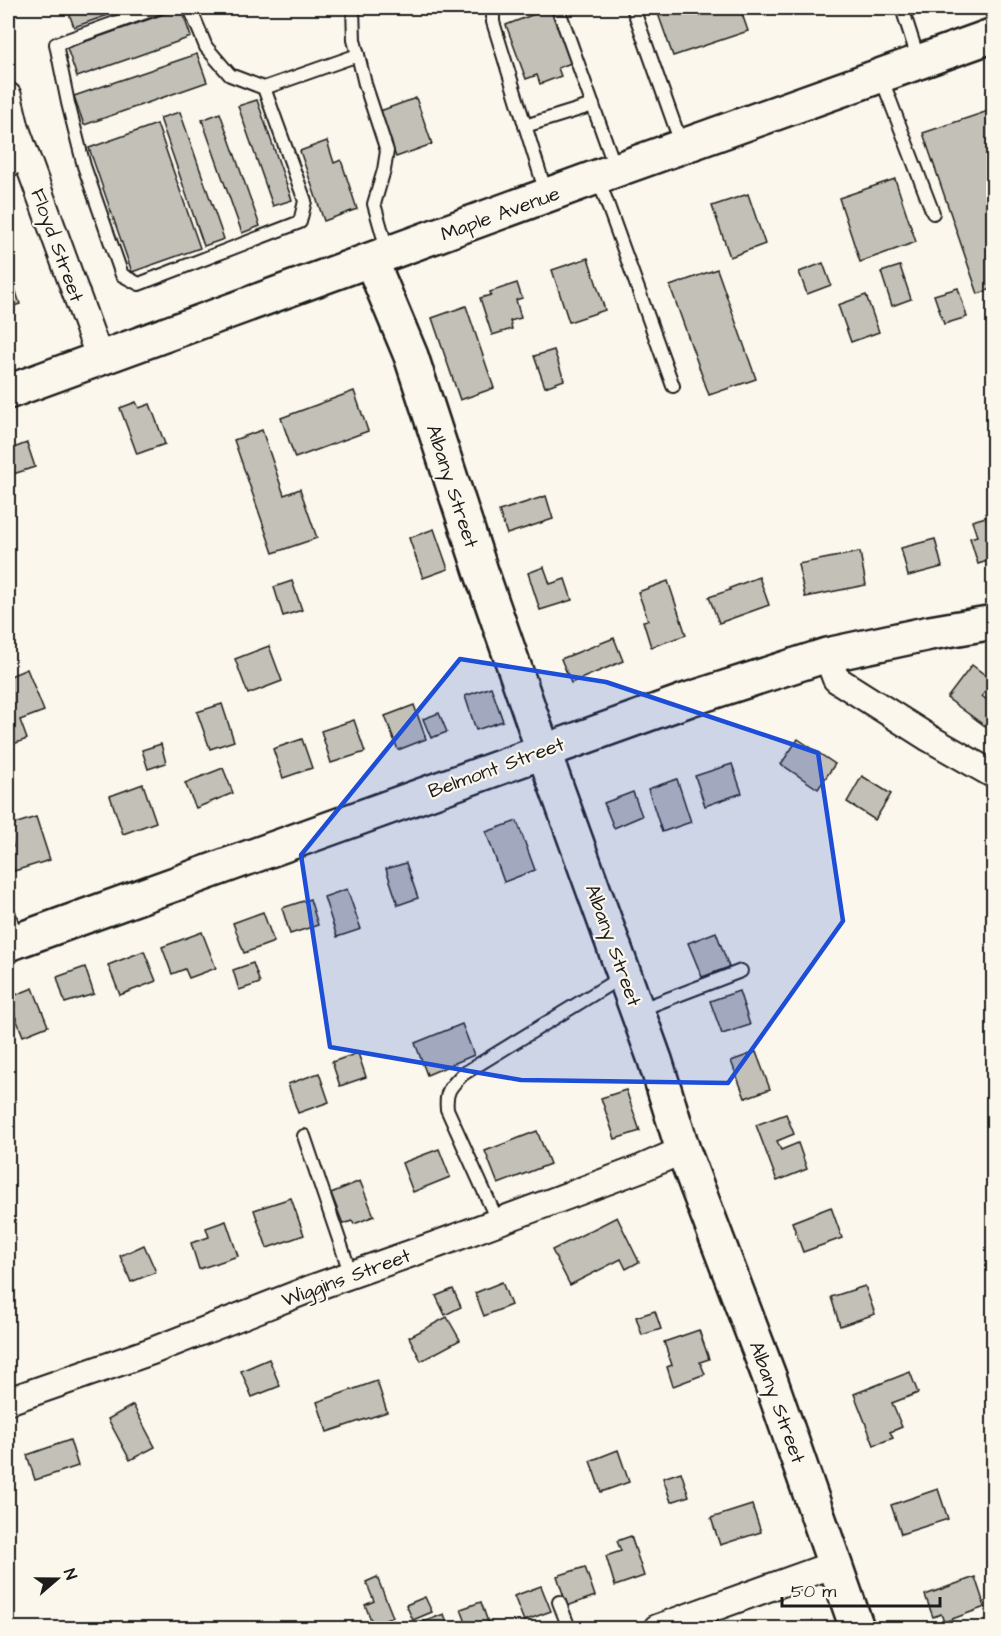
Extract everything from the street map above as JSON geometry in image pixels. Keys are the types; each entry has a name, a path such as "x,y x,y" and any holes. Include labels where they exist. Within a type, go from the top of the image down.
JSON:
{"street":[{"name":"Maple Avenue","path":"8,392 993,35"},
{"name":"Floyd Street","path":"8,96 16,129 18,167 100,359"},
{"name":"Albany Street","path":"380,257 481,570 543,750 655,1060 683,1150 769,1376 858,1629"},
{"name":"Belmont Street","path":"11,932 690,699 827,655 993,622"},
{"path":"827,655 836,679 929,738 993,774"},
{"name":"Wiggins Street","path":"8,1401 152,1351 642,1168 683,1150"},
{"path":"657,1629 835,1564"}],"lane":[{"path":"156,8 56,44 84,166 122,275 139,284 300,222 305,201 264,88"},
{"path":"190,8 206,47 230,75 264,88 358,55"},
{"path":"353,8 354,40 365,84 387,151 374,204 380,257"},
{"path":"493,8 493,22 547,196"},
{"path":"558,8 593,105 607,174 673,386"},
{"path":"633,8 682,147"},
{"path":"902,8 919,62"},
{"path":"881,76 933,213"},
{"path":"525,126 593,105"},
{"path":"637,1011 741,971"},
{"path":"498,1222 447,1109 446,1098 451,1086 463,1074 625,975"},
{"path":"304,1136 351,1275"},
{"path":"559,1602 569,1629"}],"highlighted area":[{"path":"460,659 606,682 818,753 843,921 728,1083 521,1080 330,1047 301,855"}],"building":[{"path":"67,8 128,8 74,27"},
{"path":"181,8 191,37 77,77 67,48"},
{"path":"550,8 571,63 558,68 561,76 540,84 537,75 526,79 506,25"},
{"path":"656,8 740,8 748,31 673,56"},
{"path":"197,54 207,82 84,125 74,96"},
{"path":"416,98 432,144 396,157 380,111"},
{"path":"257,100 292,200 273,206 238,106"},
{"path":"994,109 994,288 978,294 923,133"},
{"path":"180,112 224,239 204,246 160,118"},
{"path":"220,113 260,226 242,233 202,120"},
{"path":"157,124 200,248 132,272 89,148"},
{"path":"327,141 334,163 341,160 357,209 324,221 300,151"},
{"path":"895,179 916,242 860,262 839,198"},
{"path":"748,194 765,244 730,257 712,206"},
{"path":"588,258 605,310 569,322 552,270"},
{"path":"823,263 831,285 807,294 799,272"},
{"path":"900,266 911,299 892,306 881,272"},
{"path":"8,267 20,304 8,308"},
{"path":"717,269 756,379 709,395 670,286"},
{"path":"517,283 522,298 516,300 521,318 510,321 512,329 492,335 480,298 491,295 490,292"},
{"path":"958,288 967,317 944,324 934,295"},
{"path":"866,295 879,332 851,342 838,305"},
{"path":"466,306 494,388 460,400 432,318"},
{"path":"554,350 564,380 545,387 534,356"},
{"path":"354,391 368,431 295,458 281,418"},
{"path":"136,402 139,408 150,404 165,444 137,454 120,408"},
{"path":"262,430 284,495 300,489 317,538 273,553 234,440"},
{"path":"27,443 35,467 10,475 8,450"},
{"path":"546,496 553,519 507,534 499,511"},
{"path":"986,517 989,529 994,527 994,559 978,564 970,538 977,536 972,521"},
{"path":"434,529 448,569 423,578 409,538"},
{"path":"935,539 942,567 908,576 901,548"},
{"path":"860,552 866,585 805,597 798,564"},
{"path":"544,567 550,584 565,579 572,600 540,610 528,573"},
{"path":"759,577 769,605 719,623 709,597"},
{"path":"292,581 302,610 283,616 274,587"},
{"path":"668,581 686,635 651,647 643,621 648,620 638,592"},
{"path":"614,638 623,661 571,683 561,659"},
{"path":"269,646 282,681 248,694 235,659"},
{"path":"972,665 993,681 982,696 994,706 994,714 985,726 947,698"},
{"path":"27,669 44,711 20,720 27,739 8,746 8,677"},
{"path":"491,687 503,721 476,730 465,696"},
{"path":"222,704 234,741 210,749 197,712"},
{"path":"414,705 426,739 398,750 385,716"},
{"path":"439,713 447,732 431,738 423,719"},
{"path":"354,720 365,752 331,763 321,731"},
{"path":"302,739 312,768 283,778 273,749"},
{"path":"798,739 835,764 818,789 781,764"},
{"path":"161,744 166,763 148,769 142,750"},
{"path":"732,764 742,793 705,806 695,776"},
{"path":"223,768 233,793 196,808 185,783"},
{"path":"862,776 891,794 875,820 847,802"},
{"path":"677,779 691,822 662,832 648,789"},
{"path":"143,784 156,822 123,834 110,796"},
{"path":"633,792 642,816 614,828 604,803"},
{"path":"36,817 50,860 14,871 8,851 8,848 13,847 8,826"},
{"path":"517,821 535,870 504,882 486,832"},
{"path":"406,863 418,898 398,905 386,869"},
{"path":"347,889 361,929 337,937 324,897"},
{"path":"310,899 318,925 290,934 282,908"},
{"path":"263,912 274,942 244,953 233,923"},
{"path":"202,932 216,968 189,978 185,969 172,974 162,947"},
{"path":"716,932 729,967 702,977 688,943"},
{"path":"144,951 156,981 120,995 108,965"},
{"path":"253,963 260,983 239,990 233,970"},
{"path":"85,967 94,994 65,1003 57,977"},
{"path":"33,988 48,1026 23,1036 8,998"},
{"path":"739,991 750,1025 722,1034 710,1001"},
{"path":"462,1024 474,1055 427,1075 415,1043"},
{"path":"756,1052 770,1089 745,1098 731,1061"},
{"path":"358,1053 366,1077 340,1086 332,1062"},
{"path":"319,1073 329,1102 298,1113 288,1084"},
{"path":"626,1090 640,1131 615,1139 601,1098"},
{"path":"786,1114 794,1134 777,1141 781,1150 798,1143 807,1169 777,1181 756,1125"},
{"path":"537,1131 550,1164 498,1184 485,1151"},
{"path":"439,1149 450,1177 413,1192 402,1163"},
{"path":"360,1181 374,1216 354,1224 352,1221 343,1224 331,1193"},
{"path":"291,1198 304,1235 267,1248 254,1210"},
{"path":"831,1207 842,1238 803,1252 792,1222"},
{"path":"617,1217 639,1262 626,1269 621,1259 570,1285 552,1250"},
{"path":"226,1221 238,1256 199,1269 191,1243 209,1237 206,1228"},
{"path":"144,1245 156,1272 131,1282 120,1256"},
{"path":"502,1282 511,1305 484,1316 475,1293"},
{"path":"865,1286 875,1314 840,1326 831,1297"},
{"path":"453,1289 461,1307 445,1315 436,1296"},
{"path":"655,1311 661,1329 642,1335 636,1317"},
{"path":"447,1317 460,1340 421,1361 409,1337"},
{"path":"699,1330 709,1359 700,1362 705,1374 673,1386 667,1367 672,1365 664,1342"},
{"path":"269,1359 280,1386 252,1397 241,1371"},
{"path":"910,1372 918,1393 892,1403 902,1427 890,1432 893,1438 874,1445 854,1394"},
{"path":"377,1381 387,1412 327,1432 317,1402"},
{"path":"133,1405 155,1447 130,1460 108,1419"},
{"path":"70,1440 78,1466 35,1480 27,1455"},
{"path":"618,1450 629,1482 601,1492 590,1461"},
{"path":"681,1472 689,1496 671,1502 663,1478"},
{"path":"938,1489 948,1519 901,1534 891,1505"},
{"path":"752,1505 761,1532 720,1545 711,1518"},
{"path":"631,1536 644,1576 615,1586 606,1556 621,1551 617,1541"},
{"path":"585,1567 595,1596 567,1606 557,1576"},
{"path":"377,1577 393,1617 373,1625 365,1605 374,1601 366,1582"},
{"path":"975,1577 985,1607 944,1622 941,1614 933,1617 925,1595"},
{"path":"541,1586 551,1611 524,1621 514,1596"},
{"path":"425,1597 432,1612 413,1620 406,1605"},
{"path":"481,1602 490,1628 468,1628 461,1609"},
{"path":"444,1614 449,1628 416,1628 415,1625"}]}
